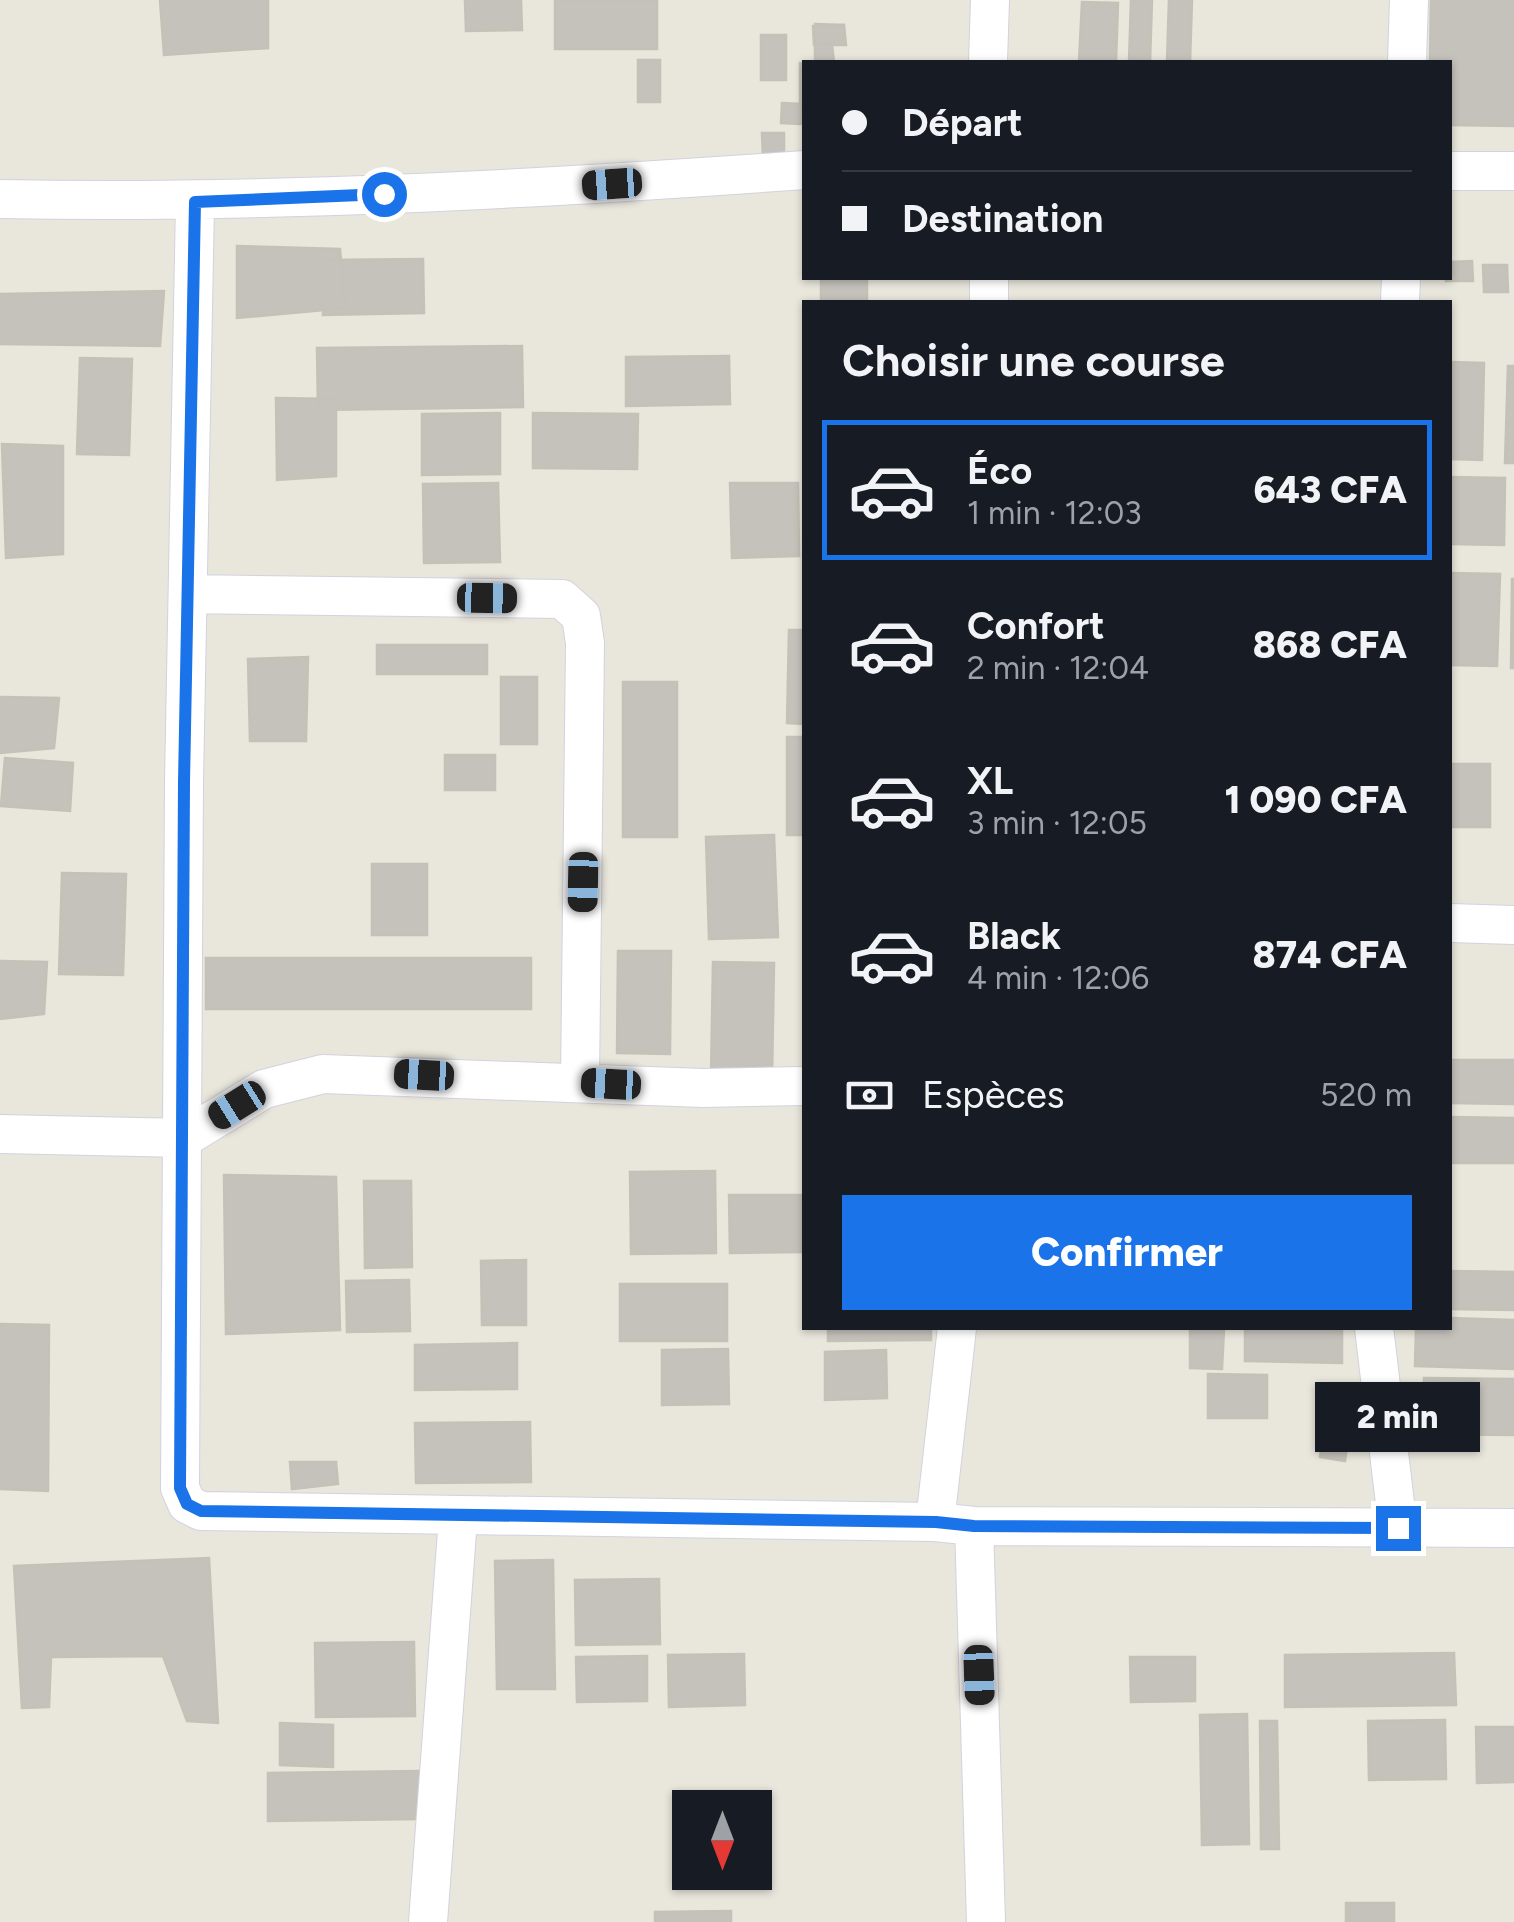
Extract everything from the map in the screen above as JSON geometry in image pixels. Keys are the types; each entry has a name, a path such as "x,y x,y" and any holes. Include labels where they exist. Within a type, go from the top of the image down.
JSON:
{"street":[{"path":"988,60 990,0"},
{"path":"1407,60 1409,0"},
{"path":"0,199 195,202 574,186 802,170"},
{"path":"1452,171 1514,171"},
{"path":"195,202 180,1488 187,1504 201,1511 458,1518 936,1522 974,1526 1514,1528"},
{"path":"188,594 562,599 581,616 586,643 580,1082"},
{"path":"1452,922 1514,925"},
{"path":"0,1134 184,1138 264,1088 323,1074 704,1088 802,1086"},
{"path":"936,1522 958,1330"},
{"path":"1374,1330 1398,1528"},
{"path":"428,1922 458,1518"},
{"path":"974,1526 986,1922"}],"building":[{"path":"160,0 268,0 268,48 164,55"},
{"path":"465,0 521,0 522,30 466,31"},
{"path":"1131,0 1152,0 1150,60 1129,60"},
{"path":"1169,0 1192,0 1190,60 1167,60"},
{"path":"1431,0 1514,0 1514,126 1452,125 1452,60 1430,60"},
{"path":"555,1 657,1 657,49 555,49"},
{"path":"1082,2 1118,3 1116,60 1079,60"},
{"path":"815,24 844,25 846,45 815,45"},
{"path":"844,25 845,44 814,45 813,26"},
{"path":"761,35 786,35 786,80 761,80"},
{"path":"815,45 832,45 834,60 815,60"},
{"path":"638,60 660,60 660,102 638,102"},
{"path":"800,63 802,63 802,123"},
{"path":"782,103 801,104 800,124 781,123"},
{"path":"762,133 784,133 784,158 763,159"},
{"path":"237,246 340,249 345,308 237,318"},
{"path":"423,259 424,313 323,315 323,260"},
{"path":"1472,261 1473,281 1446,281 1452,280 1452,262"},
{"path":"1483,265 1507,265 1508,292 1484,292"},
{"path":"821,280 867,280 867,300 821,300"},
{"path":"164,291 160,346 0,344 0,294"},
{"path":"522,346 523,407 318,410 317,348"},
{"path":"729,356 730,404 626,406 626,357"},
{"path":"80,358 132,359 129,455 77,454"},
{"path":"1452,362 1484,363 1482,460 1452,459"},
{"path":"1508,366 1514,366 1514,463 1505,463"},
{"path":"276,398 336,399 336,476 277,480"},
{"path":"500,413 500,474 422,475 422,414"},
{"path":"533,413 638,414 637,469 533,468"},
{"path":"2,444 63,446 63,554 6,558"},
{"path":"1452,477 1505,478 1504,545 1452,544"},
{"path":"498,483 500,562 424,563 423,484"},
{"path":"730,483 798,483 799,556 732,558"},
{"path":"1452,573 1500,574 1497,666 1452,665"},
{"path":"1514,579 1514,668 1511,668"},
{"path":"789,630 802,630 802,724 787,723"},
{"path":"377,645 487,645 487,674 377,674"},
{"path":"308,657 306,741 250,741 248,659"},
{"path":"501,677 537,677 537,744 501,744"},
{"path":"623,682 677,682 677,837 623,837"},
{"path":"0,697 59,698 54,748 0,753"},
{"path":"787,737 802,737 802,835 787,835"},
{"path":"445,755 495,755 495,790 445,790"},
{"path":"5,758 73,763 70,811 1,806"},
{"path":"1452,764 1490,764 1490,827 1452,827"},
{"path":"774,835 778,937 709,939 706,837"},
{"path":"372,864 427,864 427,935 372,935"},
{"path":"62,873 126,874 123,975 59,974"},
{"path":"618,951 671,951 670,1054 617,1053"},
{"path":"206,958 531,958 531,1009 206,1009"},
{"path":"0,961 47,962 44,1014 0,1019"},
{"path":"713,962 774,963 772,1077 711,1077"},
{"path":"1452,1060 1514,1060 1514,1104 1452,1103"},
{"path":"1452,1117 1514,1118 1514,1163 1452,1163"},
{"path":"715,1171 716,1253 631,1254 630,1172"},
{"path":"224,1175 336,1177 340,1330 226,1334"},
{"path":"364,1181 411,1181 412,1267 365,1268"},
{"path":"729,1195 802,1195 802,1252 730,1253"},
{"path":"526,1260 526,1325 482,1325 481,1261"},
{"path":"1452,1271 1514,1272 1514,1310 1452,1309"},
{"path":"409,1280 410,1331 347,1332 346,1281"},
{"path":"620,1284 727,1284 727,1341 620,1341"},
{"path":"1452,1318 1514,1320 1514,1369 1415,1366 1416,1330 1452,1330"},
{"path":"0,1324 49,1325 48,1491 0,1489"},
{"path":"828,1330 931,1330 931,1340 828,1341"},
{"path":"1190,1330 1224,1330 1222,1369 1190,1368"},
{"path":"1245,1330 1342,1330 1342,1363 1245,1361"},
{"path":"517,1343 517,1389 415,1390 415,1345"},
{"path":"728,1349 729,1404 662,1405 662,1350"},
{"path":"886,1350 887,1398 825,1400 825,1352"},
{"path":"1208,1374 1267,1375 1267,1418 1208,1418"},
{"path":"1424,1378 1514,1379 1514,1435 1423,1434"},
{"path":"530,1422 531,1482 416,1483 415,1423"},
{"path":"1324,1428 1349,1431 1345,1461 1320,1457"},
{"path":"290,1462 336,1462 338,1484 292,1489"},
{"path":"209,1558 218,1723 187,1721 163,1656 51,1657 49,1707 22,1708 14,1566"},
{"path":"553,1560 555,1689 497,1689 495,1561"},
{"path":"659,1579 660,1644 576,1645 575,1580"},
{"path":"414,1642 415,1716 316,1717 315,1643"},
{"path":"1454,1653 1456,1705 1285,1707 1285,1655"},
{"path":"744,1654 745,1705 669,1707 668,1655"},
{"path":"647,1656 647,1701 577,1702 576,1657"},
{"path":"1130,1657 1195,1657 1195,1701 1131,1702"},
{"path":"1247,1714 1249,1844 1202,1845 1200,1715"},
{"path":"1445,1720 1446,1779 1369,1780 1368,1721"},
{"path":"1260,1721 1277,1721 1279,1849 1261,1849"},
{"path":"280,1723 333,1725 333,1767 280,1765"},
{"path":"1476,1727 1514,1727 1514,1782 1477,1783"},
{"path":"419,1771 420,1819 268,1821 268,1773"},
{"path":"1346,1903 1394,1903 1394,1922 1346,1922"},
{"path":"731,1911 731,1922 655,1922 655,1912"}],"route":[{"path":"384,194 195,202 184,782 187,982 180,1488 187,1504 201,1511 458,1518 1398,1528"}]}
